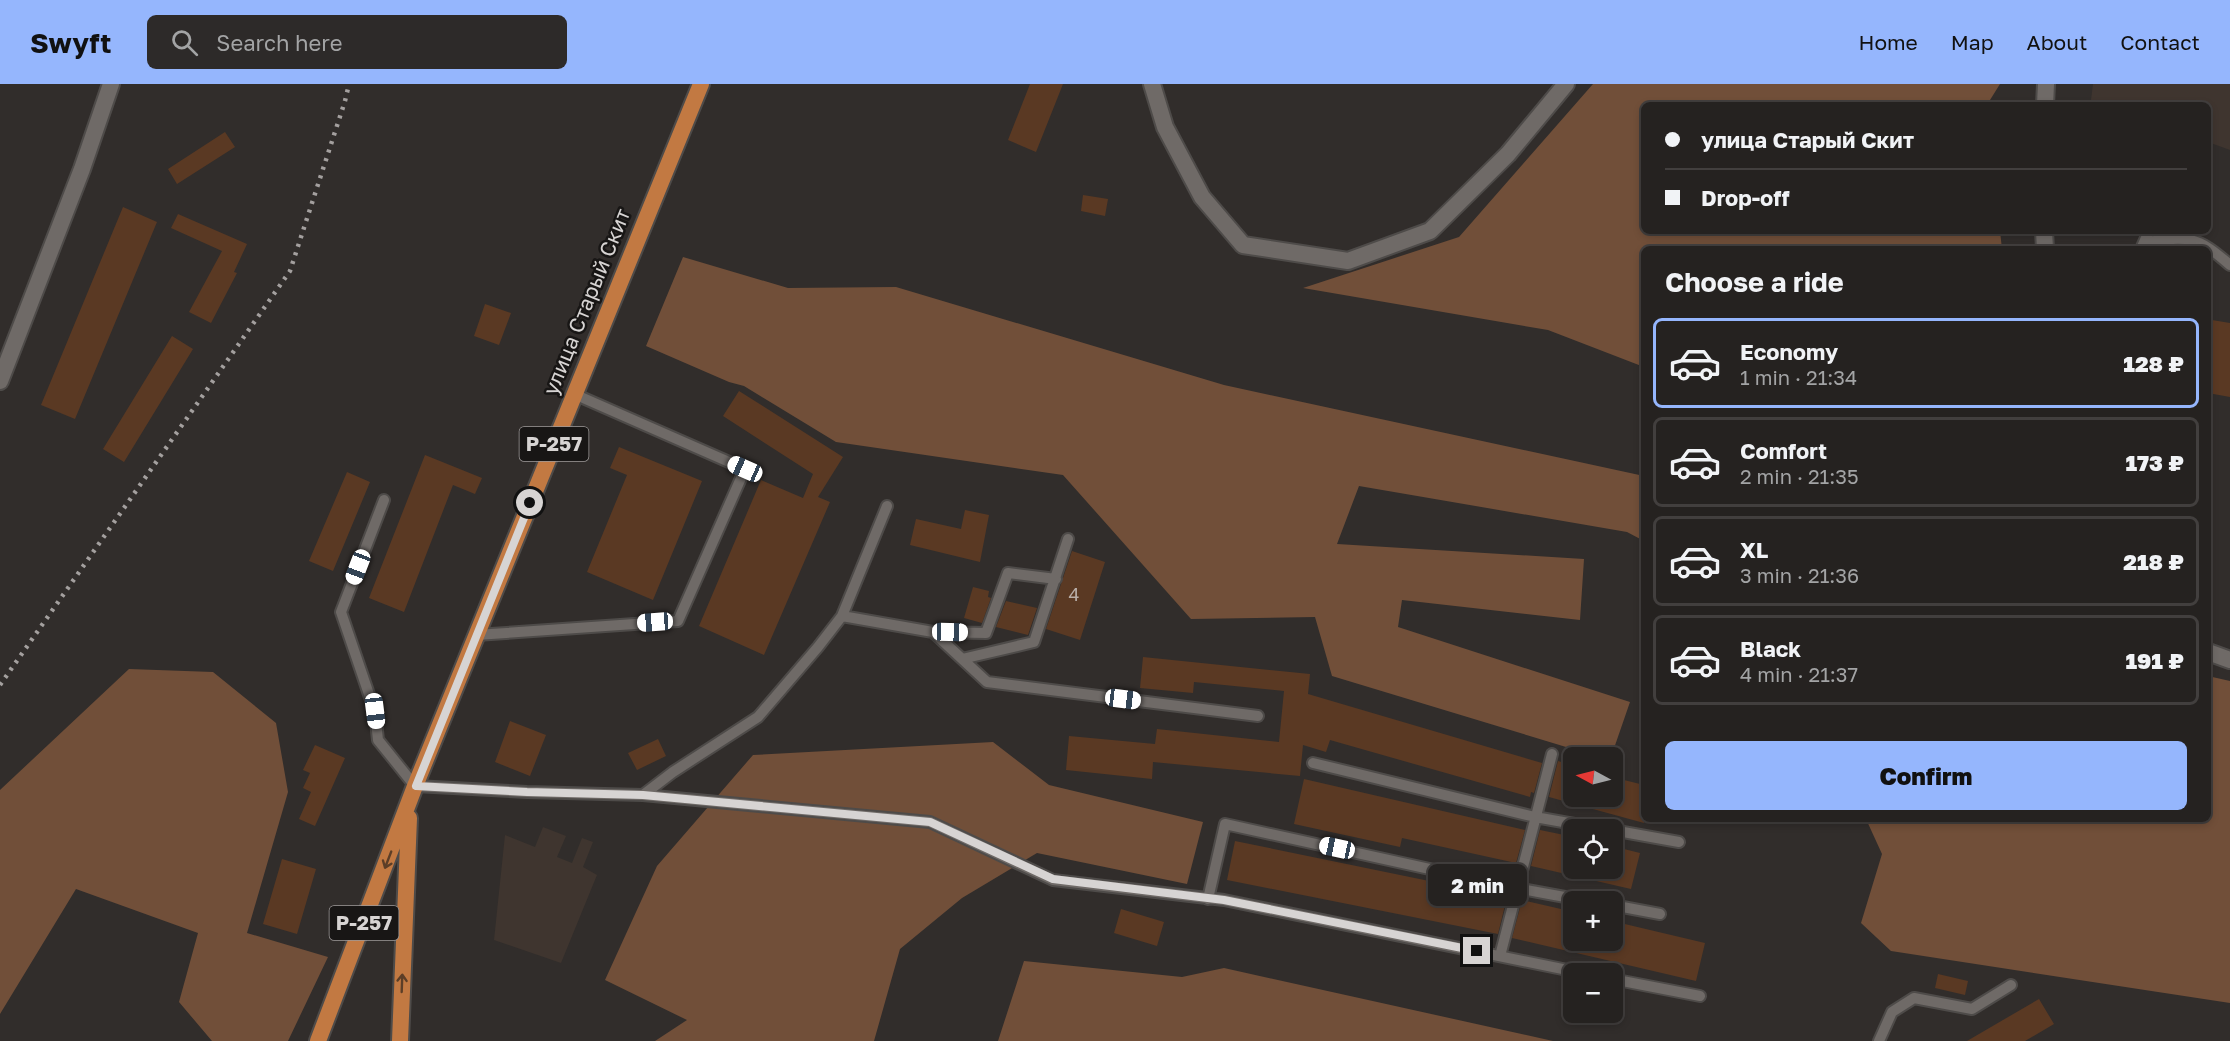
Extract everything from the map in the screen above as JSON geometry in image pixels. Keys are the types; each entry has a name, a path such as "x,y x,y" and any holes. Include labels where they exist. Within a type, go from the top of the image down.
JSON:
{"highway":[{"name":"улица Старый Скит","path":"410,806 476,635 701,84"},
{"name":"Р-257","path":"318,1041 410,806"},
{"name":"Р-257","path":"400,1041 410,806"}],"street":[{"path":"0,381 82,169 111,84"},
{"path":"1152,84 1166,128 1202,197 1243,245 1348,261 1430,231 1508,154 1566,84"},
{"path":"2045,102 2046,84"},
{"path":"2211,653 2230,660"}],"lane":[{"path":"2146,241 2192,239 2207,246"},
{"path":"2211,249 2230,265"},
{"path":"476,635 678,621 745,469 574,394"},
{"path":"384,500 341,612 375,711 378,740 416,786 643,795 930,822 1053,879 1209,899 1563,969"},
{"path":"643,795 673,772 758,717 818,647 842,616 886,506"},
{"path":"962,659 1034,642 1068,539"},
{"path":"842,616 933,632 986,633 1008,573 1056,579"},
{"path":"933,632 987,682 1258,716"},
{"path":"1500,956 1552,754"},
{"path":"1313,763 1563,822"},
{"path":"1209,899 1226,824 1563,897"},
{"path":"1623,832 1680,842"},
{"path":"1623,907 1660,914"},
{"path":"1623,981 1700,996"},
{"path":"1880,1041 1892,1012 1914,998 1972,1009 2011,985"}],"shaded area":[{"path":"1593,84 2000,84 1990,102 1641,102 1641,234 2000,234 2002,246 1641,246 1641,366 1548,330 1303,288 1459,237"},
{"path":"2093,84 2230,84 2230,150 2211,143 2211,102 2096,102 2091,100"},
{"path":"683,257 788,288 896,287 1224,385 1641,475 1641,539 1627,532 1359,486 1337,544 1584,559 1580,620 1402,600 1398,627 1630,702 1614,747 1566,747 1332,676 1315,617 1191,619 1063,475 836,442 744,386 729,382 646,346"},
{"path":"129,669 213,672 276,723 288,792 247,933 328,957 288,1041 212,1041 179,1002 198,933 76,889 0,1014 0,790"},
{"path":"2211,677 2230,681 2230,1003 1891,951 1861,923 1882,854 1867,822 2211,822"},
{"path":"993,742 1049,785 1203,822 1187,884 1037,853 962,898 900,949 874,1041 655,1041 687,1020 605,980 657,866 753,755"},
{"path":"543,827 566,836 557,857 572,863 582,838 593,842 583,867 597,875 561,963 494,940 505,835 535,847"},
{"path":"1024,961 1182,977 1224,968 1553,1041 998,1041"}],"building":[{"path":"1030,84 1063,84 1036,152 1008,140"},
{"path":"225,132 235,147 177,184 168,169"},
{"path":"1083,195 1108,199 1105,216 1081,211"},
{"path":"123,207 157,222 75,419 41,405"},
{"path":"178,214 247,244 234,272 237,273 211,323 189,312 222,251 171,228"},
{"path":"485,304 511,313 499,345 474,336"},
{"path":"2212,320 2230,323 2230,397 2211,394"},
{"path":"172,336 193,349 124,462 103,449"},
{"path":"739,391 843,457 818,497 830,502 764,655 699,626 761,480 803,498 813,474 723,416"},
{"path":"619,447 702,481 653,600 587,572 627,475 610,468"},
{"path":"425,455 482,478 475,494 453,485 404,612 369,598"},
{"path":"347,472 370,482 333,571 309,561"},
{"path":"965,510 989,515 980,562 910,545 916,519 961,529"},
{"path":"1072,551 1105,562 1080,640 1046,629"},
{"path":"973,587 989,591 988,597 991,598 982,623 964,618"},
{"path":"1006,601 1037,608 1028,635 996,627"},
{"path":"1143,657 1310,674 1308,694 1542,763 1534,793 1531,792 1530,797 1330,740 1326,752 1303,745 1300,776 1153,762 1152,779 1066,770 1069,736 1155,744 1157,729 1279,742 1284,691 1194,682 1193,693 1140,688"},
{"path":"510,721 546,735 530,776 495,762"},
{"path":"658,739 666,756 637,770 628,753"},
{"path":"315,745 345,758 315,826 299,819 311,792 303,788 310,773 303,770"},
{"path":"1558,761 1563,763 1563,801 1549,797"},
{"path":"1304,779 1525,830 1516,863 1402,838 1400,847 1294,824"},
{"path":"1623,780 1641,784 1641,822 1644,823 1586,807 1623,807"},
{"path":"1540,830 1563,835 1563,873 1531,866"},
{"path":"1235,841 1507,897 1498,934 1227,880"},
{"path":"1623,849 1640,853 1631,889 1588,879 1623,879"},
{"path":"282,859 316,869 297,934 263,924"},
{"path":"1522,900 1563,909 1563,950 1512,938"},
{"path":"1121,909 1164,922 1157,946 1114,933"},
{"path":"1623,924 1705,943 1696,981 1568,951 1623,951"},
{"path":"1938,974 1968,981 1965,995 1935,988"},
{"path":"2039,999 2054,1024 2025,1041 1967,1041"}],"railway":[{"path":"0,685 290,271 349,84"}],"route":[{"path":"530,503 416,786 643,795 930,822 1053,879 1224,900 1477,951"}]}
